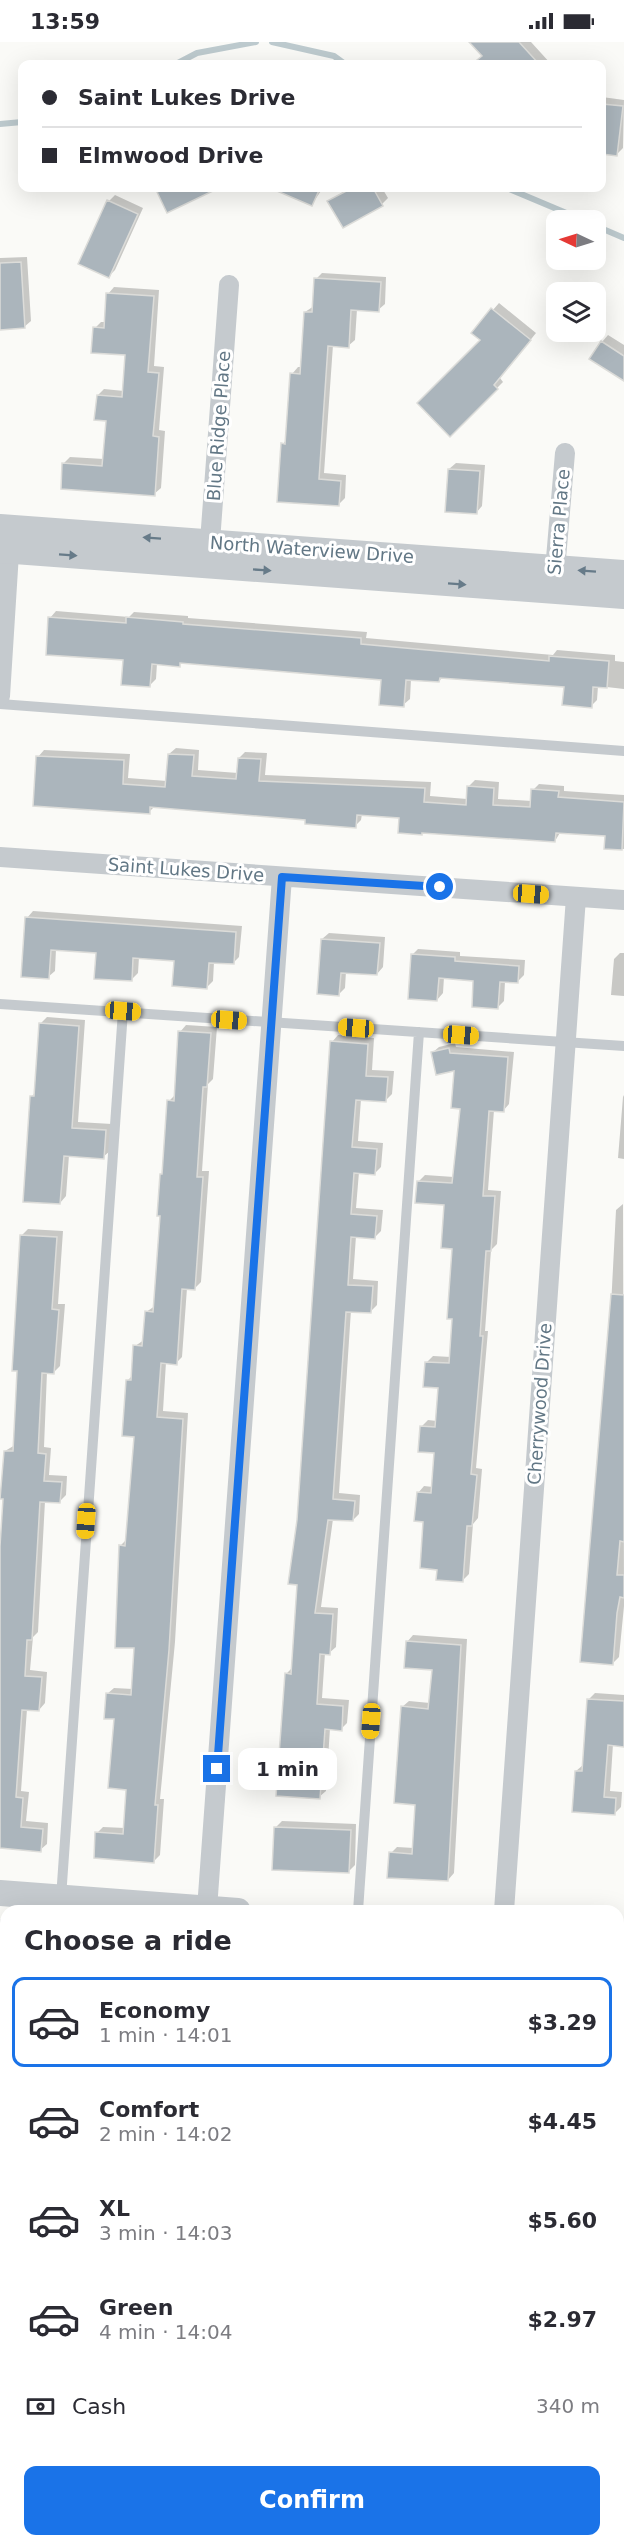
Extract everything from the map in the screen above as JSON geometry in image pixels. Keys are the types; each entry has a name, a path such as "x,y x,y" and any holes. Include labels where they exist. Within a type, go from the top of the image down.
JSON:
{"street":[{"name":"Blue Ridge Place","path":"209,554 229,285"},
{"name":"Sierra Place","path":"555,580 565,453"},
{"name":"North Waterview Drive","path":"5,539 555,580 624,596"},
{"path":"0,696 5,539"},
{"name":"North Waterview Drive","path":"555,580 624,573"},
{"name":"Saint Lukes Drive","path":"0,856 624,900"},
{"path":"196,1905 272,1023 282,877"},
{"name":"Cherrywood Drive","path":"504,1905 576,897"},
{"path":"0,1893 55,1902 115,1905"}],"lane":[{"path":"0,704 624,751"},
{"path":"0,1004 624,1046"},
{"path":"55,1902 123,1011"},
{"path":"358,1905 419,1032"}],"building":[{"path":"469,42 519,42 535,60 477,60 482,56"},
{"path":"606,104 623,106 617,156 606,155"},
{"path":"157,192 211,192 167,213"},
{"path":"279,192 318,192 312,206"},
{"path":"344,192 375,192 383,206 343,228 327,201"},
{"path":"107,200 138,214 109,278 78,264"},
{"path":"21,262 25,328 0,330 0,263"},
{"path":"314,278 381,282 379,312 351,310 349,348 328,346 319,479 341,481 339,506 277,502 281,443 285,444 290,373 300,374 304,312 312,312"},
{"path":"106,293 154,296 148,372 159,373 153,436 159,437 155,496 61,489 62,463 102,466 106,421 94,420 97,395 122,397 125,355 91,353 93,327 104,328"},
{"path":"491,308 531,340 494,385 498,389 450,437 417,403 480,340 471,333"},
{"path":"603,342 624,356 624,381 589,359"},
{"path":"448,469 480,471 477,514 445,512"},
{"path":"48,617 126,623 126,617 183,622 183,624 361,638 361,644 549,661 549,656 609,661 607,688 593,687 592,708 562,705 564,687 440,678 439,682 406,680 404,707 379,705 381,680 180,663 180,667 152,664 150,687 121,685 123,660 46,655"},
{"path":"168,754 194,755 192,776 236,779 238,758 261,759 259,781 425,788 424,802 466,805 467,786 494,788 493,805 530,807 531,789 559,791 558,797 624,802 622,850 604,849 605,836 556,833 555,842 398,833 399,818 357,815 356,828 305,824 305,820 150,807 150,814 33,806 36,756 124,760 123,784 165,787"},
{"path":"25,917 236,932 234,964 209,963 207,989 172,986 174,961 133,958 132,981 94,979 96,953 51,950 49,979 21,977"},
{"path":"321,939 380,943 377,975 341,973 339,996 317,994"},
{"path":"411,954 455,957 455,961 519,966 518,983 500,982 498,1009 472,1007 473,981 439,978 437,1001 408,999"},
{"path":"39,1023 79,1026 72,1128 106,1130 104,1159 64,1156 60,1204 23,1202 30,1096 34,1096"},
{"path":"178,1031 211,1033 207,1087 203,1087 197,1177 203,1177 195,1290 182,1289 177,1365 161,1363 157,1417 183,1419 169,1650 155,1805 158,1805 154,1863 94,1858 95,1832 123,1834 126,1790 108,1788 114,1719 104,1719 106,1693 131,1695 134,1648 115,1648 119,1545 125,1546 134,1437 122,1436 126,1380 131,1380 133,1345 142,1346 145,1311 153,1312 160,1216 157,1216 160,1174 162,1174 167,1100 174,1101"},
{"path":"330,1041 368,1044 366,1076 388,1077 386,1102 356,1100 352,1147 377,1149 375,1175 354,1173 351,1214 377,1216 375,1239 351,1237 348,1285 373,1286 371,1313 346,1312 333,1499 355,1501 353,1521 328,1520 315,1613 333,1614 330,1655 320,1654 317,1704 343,1706 342,1731 325,1729 320,1799 276,1796 285,1673 291,1674 297,1585 288,1584 297,1520"},
{"path":"449,1048 450,1053 508,1057 504,1112 489,1111 483,1196 495,1196 491,1251 486,1251 480,1336 483,1336 471,1474 477,1475 472,1526 467,1526 463,1582 436,1580 437,1570 420,1568 423,1522 414,1521 417,1492 431,1493 434,1453 418,1452 420,1426 435,1427 438,1388 423,1387 425,1362 449,1363 452,1319 447,1319 452,1249 441,1248 444,1205 415,1203 417,1181 452,1183 460,1109 451,1108 454,1071 436,1075 431,1052"},
{"path":"20,1235 57,1237 52,1309 59,1310 54,1374 42,1373 38,1453 46,1454 44,1481 62,1482 60,1503 40,1502 32,1640 27,1640 25,1676 42,1677 39,1711 22,1710 16,1797 23,1798 21,1827 43,1829 41,1852 0,1848 0,1546 3,1499 0,1499 4,1451 13,1451 17,1371 12,1371"},
{"path":"611,1294 624,1295 624,1542 620,1541 617,1575 624,1575 624,1598 620,1597 617,1613 613,1665 580,1662"},
{"path":"406,1641 461,1645 448,1881 387,1878 389,1852 412,1854 415,1805 394,1803 401,1706 428,1709 432,1670 404,1668"},
{"path":"587,1699 624,1701 624,1747 608,1745 604,1797 616,1798 615,1815 572,1812 575,1771 582,1771"},
{"path":"274,1827 351,1830 349,1873 272,1870"}],"waterway":[{"path":"184,60 197,53 256,42"},
{"path":"272,42 334,56 340,60"},
{"path":"0,124 18,122"},
{"path":"516,192 559,210"},
{"path":"606,230 624,238"}],"route":[{"path":"217,1769 282,877 440,887"}]}
